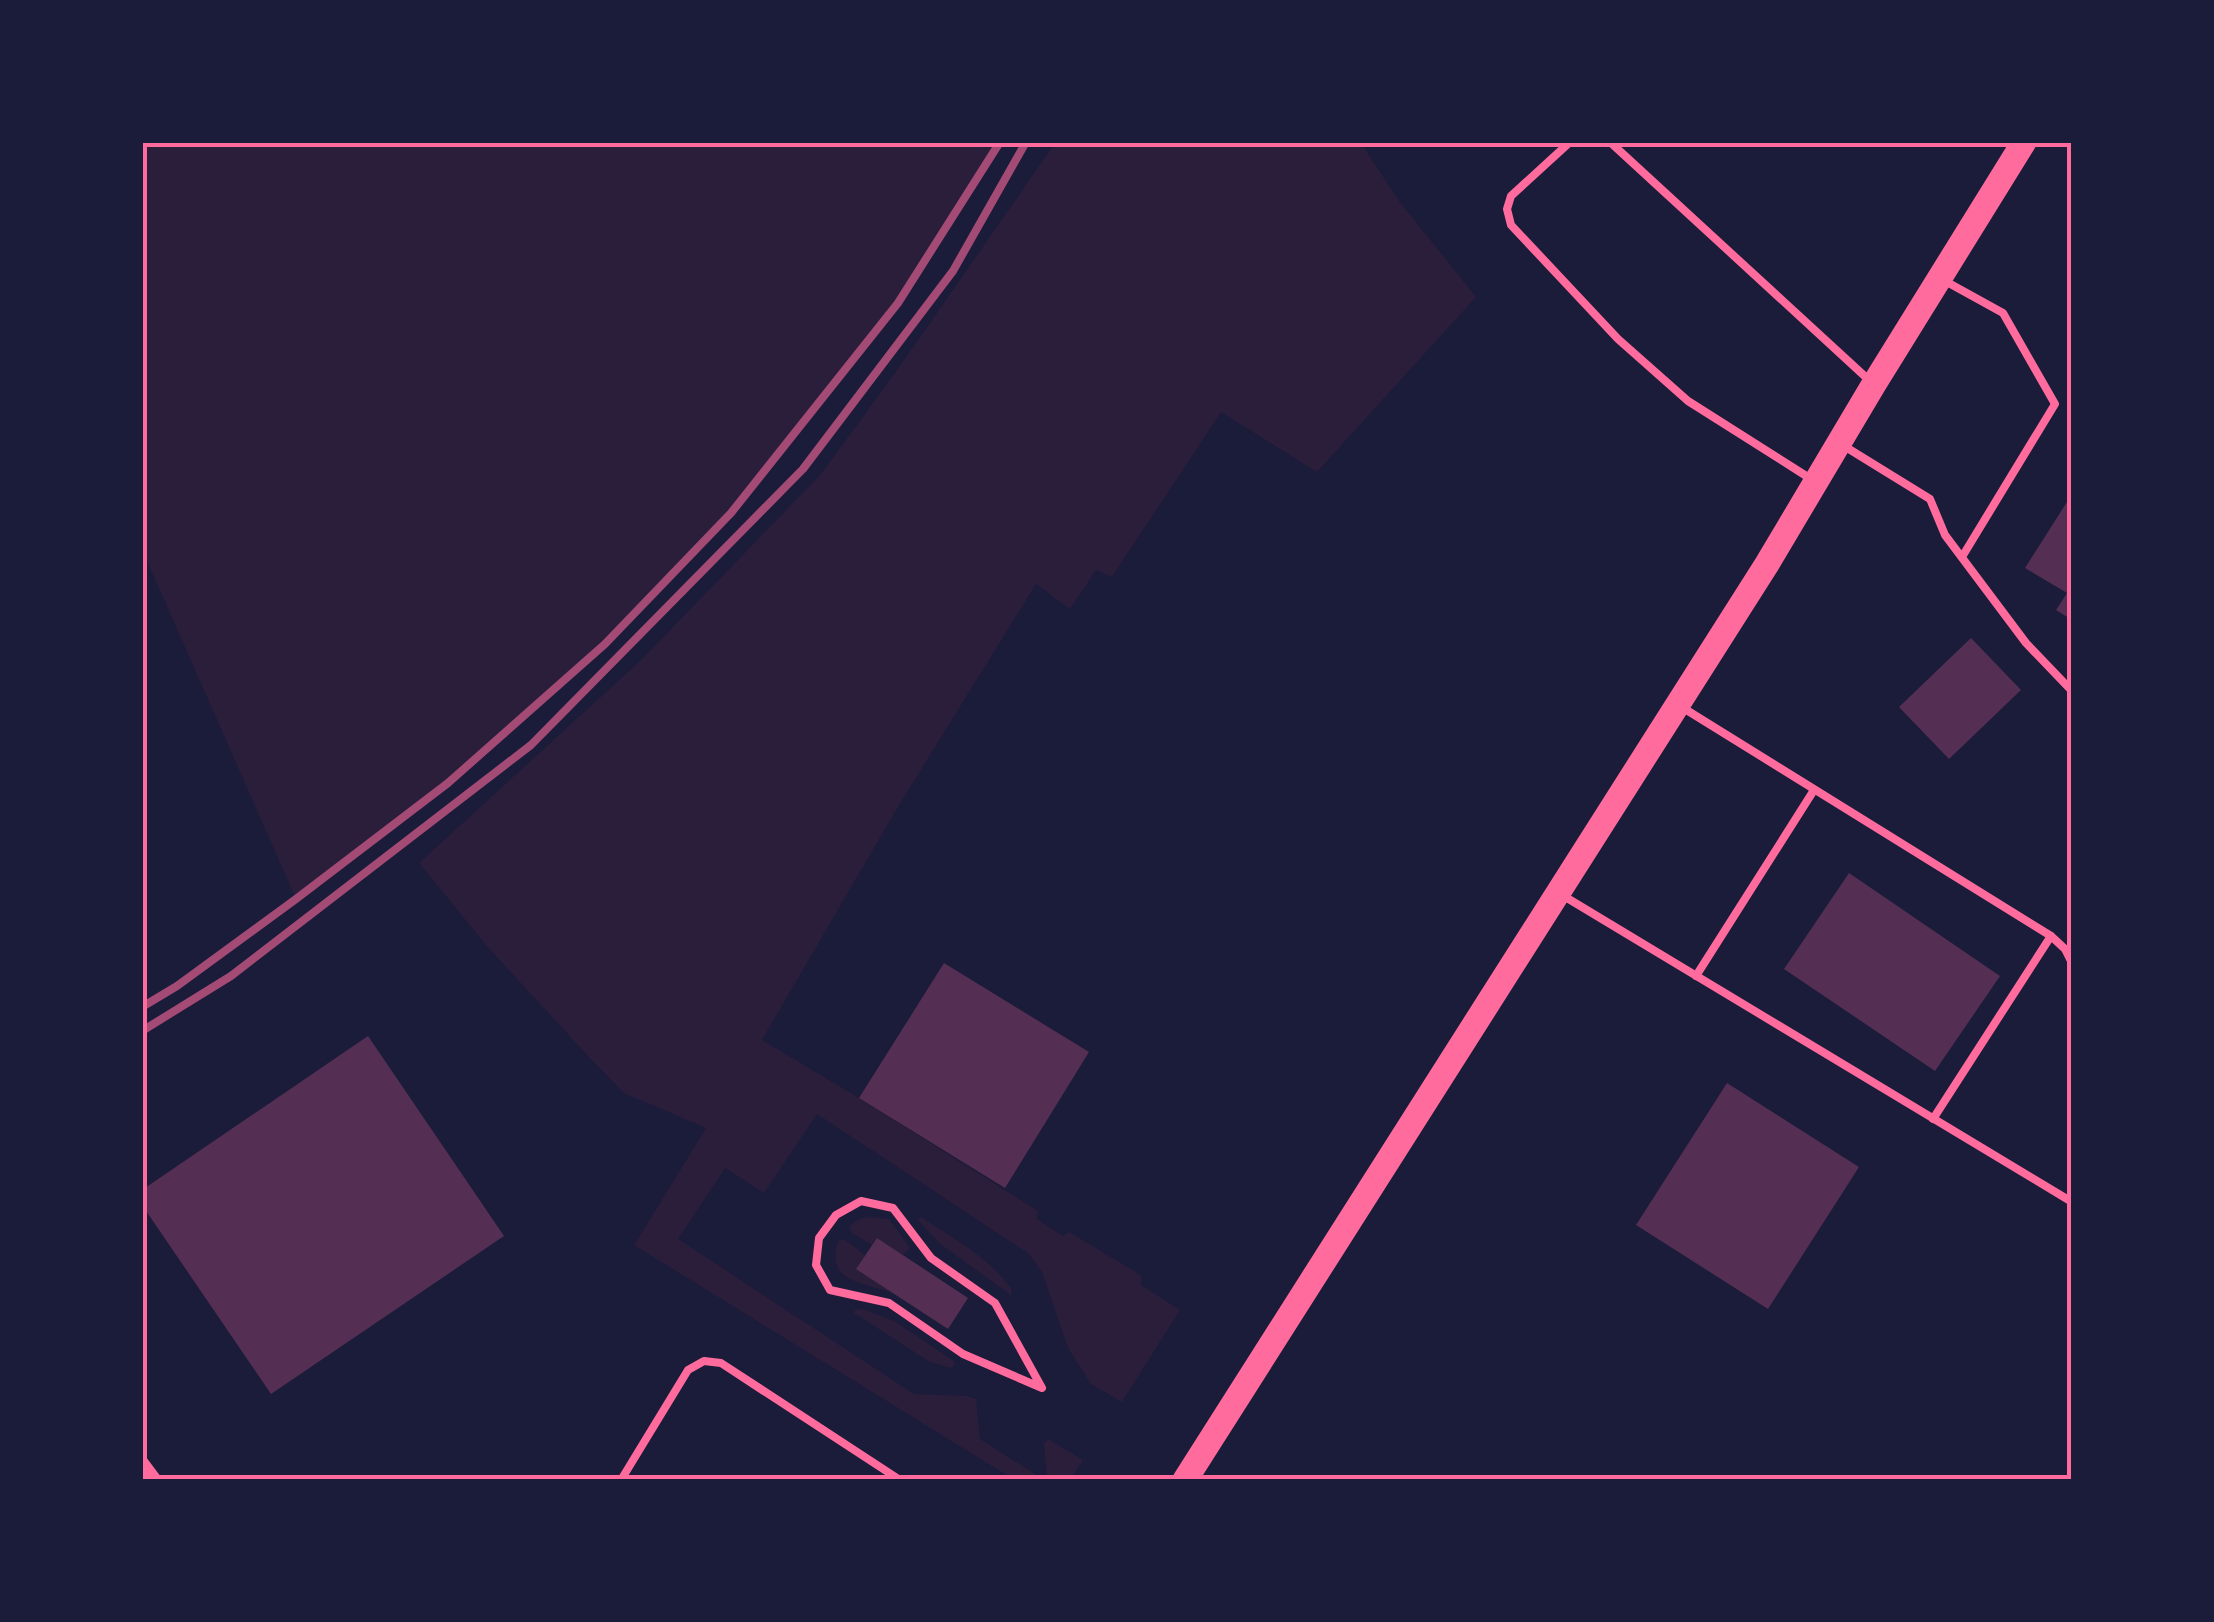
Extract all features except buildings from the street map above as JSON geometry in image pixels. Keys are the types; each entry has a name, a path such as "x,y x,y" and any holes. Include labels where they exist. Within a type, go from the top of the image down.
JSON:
{"main road":[{"path":"1193,1477 1767,564 2024,142"}],"street":[{"path":"142,1460 158,1480"}],"lane":[{"path":"1570,142 1512,196 1507,209 1510,225 1618,339 1688,401 1816,482"},
{"path":"1610,142 1874,384"},
{"path":"1940,278 2002,313 2056,404 1962,557"},
{"path":"1839,442 1930,499 1945,536 2026,643 2072,691"},
{"path":"1678,704 2051,936 2065,949 2072,963"},
{"path":"1696,976 1814,790"},
{"path":"1558,893 2072,1202"},
{"path":"1933,1119 2051,936"},
{"path":"860,1201 893,1208 932,1258 995,1303 1042,1388 963,1354 888,1303 830,1290 816,1265 820,1238 836,1215 860,1201"},
{"path":"621,1480 688,1370 704,1361 721,1363 900,1480"}],"shaded area":[{"path":"142,143 1000,143 898,303 731,513 605,644 448,783 296,899 143,552"},
{"path":"1055,143 1361,143 1399,201 1476,297 1317,472 1221,412 1112,577 1096,570 1070,609 1036,584 896,810 762,1040 1038,1211 1037,1219 1063,1236 1069,1232 1141,1275 1141,1285 1180,1310 1122,1402 1091,1384 1068,1348 1042,1272 1028,1253 817,1114 764,1193 725,1168 678,1239 914,1394 976,1399 980,1439 1043,1479 1013,1479 634,1245 706,1128 624,1093 486,945 419,863 641,660 821,474"},
{"path":"870,1217 889,1219 910,1248 903,1255 877,1238 872,1245 852,1233 849,1226"},
{"path":"921,1217 992,1267 1011,1288 1011,1295 939,1243 917,1219"},
{"path":"839,1240 865,1255 857,1269 893,1293 859,1283 842,1273 836,1254"},
{"path":"863,1309 896,1322 955,1362 954,1366 930,1362 854,1313"},
{"path":"1048,1439 1083,1460 1071,1479 1047,1479 1044,1444"}],"railway":[{"path":"142,1007 296,899 448,783 605,644 731,513 898,303 1000,142"},
{"path":"142,1031 231,976 531,745 803,469 953,271 1026,142"}]}
